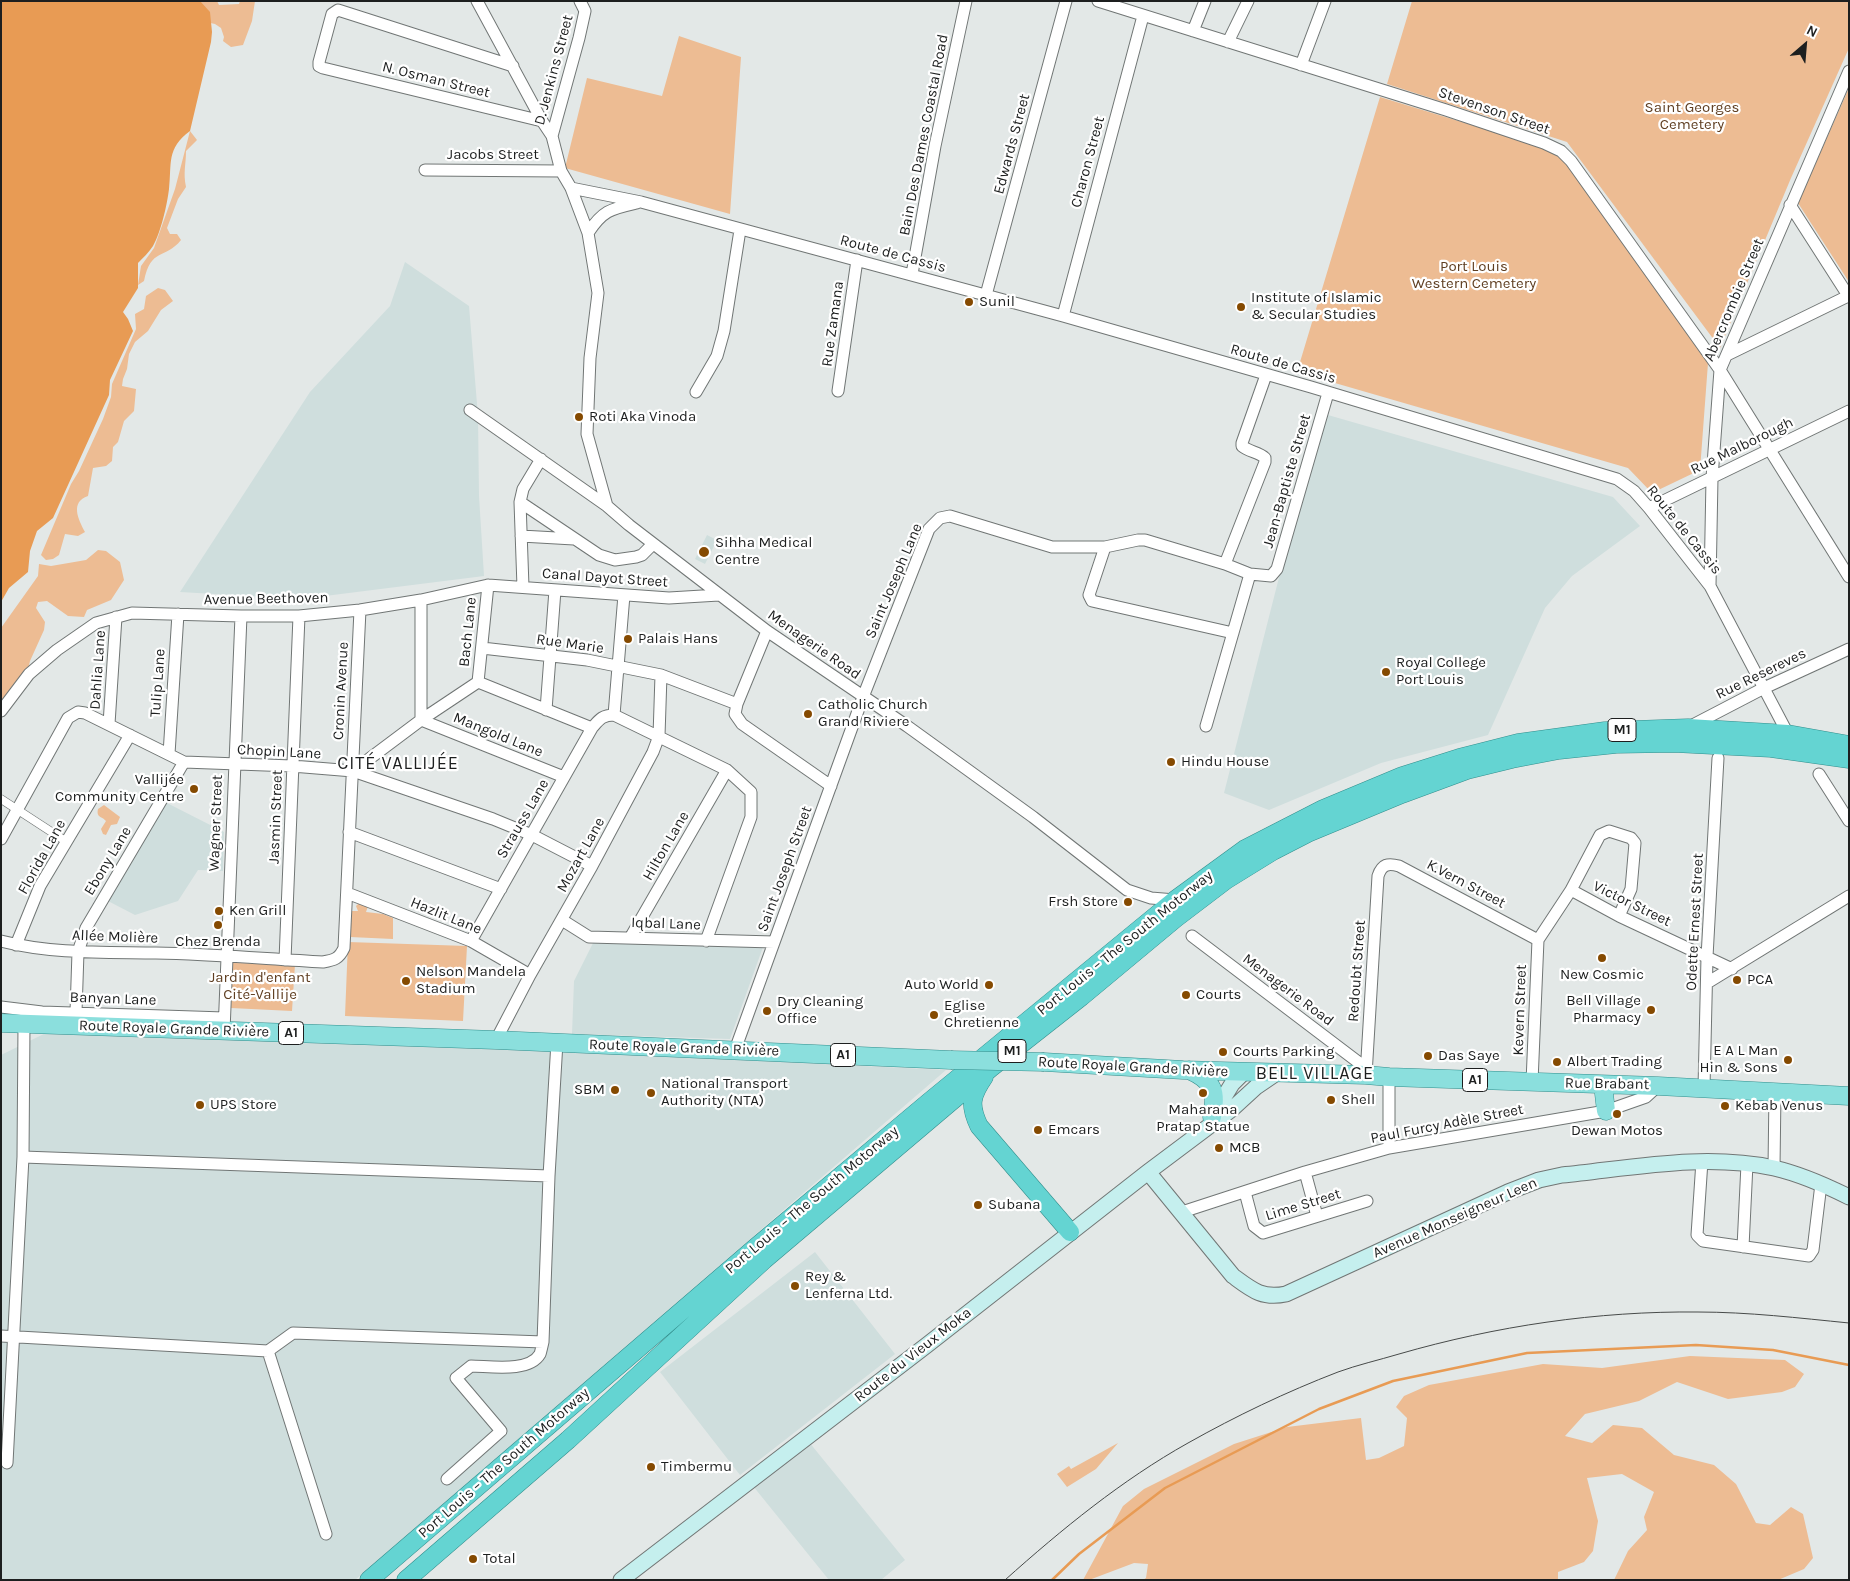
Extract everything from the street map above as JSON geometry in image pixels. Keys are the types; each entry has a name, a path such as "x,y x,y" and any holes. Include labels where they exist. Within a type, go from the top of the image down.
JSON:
{"highway":[{"name":"Port Louis – The South Motorway","path":"369,1580 756,1247 1175,900 1245,849 1323,809 1402,776 1459,758 1518,743 1605,731 1688,728 1788,734 1849,745"},
{"name":"Port Louis – The South Motorway","path":"406,1580 568,1440 764,1260 992,1067 1226,880 1273,851 1308,833 1402,794 1467,770 1559,750 1616,744 1674,743 1771,748 1849,759"},
{"path":"992,1067 976,1090 972,1101 973,1114 979,1126 1070,1232"}],"main road":[{"name":"Route Royale Grande Rivière","path":"1,1023 224,1025 496,1040 951,1060 1044,1062 1189,1070 1366,1072"},
{"path":"1189,1070 1203,1077 1212,1088 1215,1096 1208,1123"},
{"name":"Route du Vieux Moka","path":"1208,1123 1232,1084 1244,1072"},
{"name":"Route du Vieux Moka","path":"621,1580 927,1345 1208,1123 1232,1109 1256,1087 1278,1072"},
{"name":"Rue Brabant","path":"1366,1072 1389,1077 1658,1086 1849,1096"},
{"path":"1603,1085 1606,1111"},
{"name":"Avenue Monseigneur Leen","path":"1148,1172 1233,1276 1260,1294 1272,1297 1286,1294 1508,1192 1539,1180 1562,1176 1702,1160 1774,1168 1821,1184 1849,1197"}],"street":[{"path":"477,1 552,136 561,171 571,188 588,233 598,293 590,358 587,434 607,506"},
{"name":"Bain Des Dames Coastal Road","path":"912,274 935,146 966,1"},
{"name":"Edwards Street","path":"986,295 1066,1"},
{"name":"Stevenson Street","path":"1098,1 1446,110 1544,143 1560,151 1571,161 1720,370 1849,577"},
{"path":"1194,31 1205,1"},
{"path":"1228,42 1248,1"},
{"path":"1301,65 1325,1"},
{"name":"D. Jenkins Street","path":"552,136 580,38 582,6"},
{"name":"N. Osman Street","path":"512,66 342,11 334,11 332,14 319,62 319,66 323,68 542,121"},
{"name":"Charon Street","path":"1063,316 1143,16"},
{"name":"Abercrombie Street","path":"1710,586 1712,478 1720,370 1849,71"},
{"name":"Jacobs Street","path":"425,170 561,171"},
{"name":"Route de Cassis","path":"571,188 641,202 1063,316 1617,479 1634,491 1649,508 1710,586 1788,734"},
{"path":"588,233 597,219 611,209 641,202"},
{"path":"1727,355 1849,297 1790,205"},
{"path":"696,392 717,356 724,331 740,230"},
{"name":"Rue Zamana","path":"838,391 857,260"},
{"path":"1225,564 1265,462 1265,458 1262,455 1245,449 1242,446 1242,442 1266,375"},
{"name":"Jean-Baptiste Street","path":"1271,576 1277,570 1328,393"},
{"name":"Menagerie Road","path":"470,410 607,506 653,544 767,631 907,726 1033,817 1127,890 1152,898 1175,900"},
{"name":"Rue Malborough","path":"1649,508 1849,411"},
{"path":"522,587 520,502 523,489 541,460"},
{"path":"520,502 599,555 615,560 642,555 653,544"},
{"name":"Saint Joseph Lane","path":"863,697 929,529 940,518 950,516 1052,547 1105,547 1145,540 1225,564 1250,574 1271,576"},
{"path":"521,536 576,539"},
{"path":"1105,547 1089,595 1092,601 1233,633"},
{"path":"1206,726 1250,574"},
{"name":"Canal Dayot Street","path":"488,585 669,598 719,595"},
{"name":"Avenue Beethoven","path":"1,711 29,674 42,662 96,623 116,617 132,613 299,616 360,610 422,600 488,585"},
{"name":"Bach Lane","path":"478,682 488,585"},
{"path":"546,710 555,590"},
{"path":"624,595 618,666 610,715 659,736 727,770 751,792 751,818 706,941"},
{"path":"421,720 422,600"},
{"name":"Cronin Avenue","path":"286,960 323,962 335,960 341,955 344,948 360,610"},
{"name":"Tulip Lane","path":"169,754 178,614"},
{"name":"Wagner Street","path":"224,1025 228,956 233,764 241,616"},
{"name":"Jasmin Street","path":"286,960 299,616"},
{"name":"Dahlia Lane","path":"109,724 116,617"},
{"path":"767,631 737,704 735,714 742,724 831,786"},
{"name":"Rue Marie","path":"482,648 618,666 661,675 737,704"},
{"name":"Rue Resereves","path":"1688,728 1764,688 1849,649"},
{"name":"Mozart Lane","path":"496,1040 653,752 659,736 661,675"},
{"path":"353,771 421,720 478,682 592,728"},
{"name":"Saint Joseph Street","path":"735,1050 863,697"},
{"name":"Chopin Lane","path":"18,809 68,718 76,714 85,714 184,762 292,766 353,771 493,818 532,835 592,866"},
{"name":"Strauss Lane","path":"471,941 592,728 601,718 610,715"},
{"name":"Mangold Lane","path":"421,720 564,777"},
{"name":"Florida Lane","path":"16,945 40,886 130,735"},
{"name":"Odette Ernest Street","path":"1704,1088 1707,957 1718,758"},
{"name":"Ebony Lane","path":"76,1012 78,952 86,928 184,762"},
{"name":"Hilton Lane","path":"630,938 727,770"},
{"path":"1819,774 1849,821"},
{"path":"1,799 67,842"},
{"path":"1,839 18,809"},
{"path":"1538,940 1571,890 1600,834 1609,831 1631,838 1635,843 1631,889 1619,916"},
{"path":"349,832 501,889"},
{"name":"K.Vern Street","path":"1380,870 1385,864 1399,866 1538,940"},
{"name":"Redoubt Street","path":"1366,1072 1378,876 1380,870"},
{"name":"Victor Street","path":"1571,890 1619,916 1732,969"},
{"name":"Hazlit Lane","path":"347,893 471,941 530,975"},
{"path":"1707,983 1849,896"},
{"name":"Iqbal Lane","path":"562,920 590,937 774,942"},
{"name":"Menagerie Road","path":"1192,936 1366,1072"},
{"name":"Kevern Street","path":"1532,1082 1538,940"},
{"name":"Allée Molière","path":"1,941 16,945 78,952 157,953 286,960"},
{"name":"Banyan Lane","path":"1,1007 42,1012 76,1012 224,1025"},
{"path":"7,1463 7,1336 24,1157 24,1024"},
{"path":"447,1479 501,1431 456,1378 471,1366 520,1367 531,1363 539,1355 544,1342 549,1176 557,1042"},
{"path":"1389,1077 1389,1148"},
{"name":"Paul Furcy Adèle Street","path":"1182,1212 1305,1172 1389,1148 1606,1111 1646,1097 1658,1086"},
{"path":"1774,1168 1775,1092"},
{"path":"24,1157 549,1176"},
{"path":"1702,1160 1698,1238 1703,1241 1809,1256 1813,1250 1821,1184"},
{"path":"1743,1248 1747,1164"},
{"path":"1305,1172 1317,1216"},
{"name":"Lime Street","path":"1245,1192 1254,1226 1263,1233 1367,1201"},
{"path":"7,1336 268,1351 293,1333 544,1342"},
{"path":"268,1351 326,1534"}],"shaded area":[{"path":"1,1 200,1 210,12 212,32 190,131 177,144 172,157 168,195 161,226 153,246 138,263 138,288 123,312 133,331 110,380 109,395 53,518 37,531 30,551 28,572 9,588 1,602"},
{"path":"405,262 469,306 478,416 479,496 484,576 301,599 180,592 310,392 390,306"},
{"name":"Royal College Port Louis","path":"1321,413 1613,497 1640,526 1572,576 1545,608 1488,735 1381,763 1269,810 1224,793"},
{"name":"Sihha Medical Centre","path":"707,535 717,540 705,564 695,559"},
{"path":"165,802 224,832 223,871 198,870 178,901 135,915 108,901"},
{"path":"595,939 763,947 730,1039 572,1034 574,981"},
{"path":"58,1027 781,1062 782,1060 946,1070 355,1580 1,1580 1,1055"},
{"path":"815,1252 895,1354 740,1475 660,1372"},
{"path":"809,1442 905,1560 881,1580 829,1580 753,1486"}],"green space":[{"path":"180,1 217,1 219,5 239,4 240,1 255,1 252,21 243,45 231,47 223,41 224,37 221,28 215,24 192,19"},
{"name":"Saint Georges Cemetery","path":"1412,1 1849,1 1849,48 1791,178 1720,348 1567,142 1387,84"},
{"path":"679,36 741,57 730,214 565,168 587,78 662,96"},
{"path":"1849,88 1849,282 1798,203"},
{"name":"Port Louis Western Cemetery","path":"1380,97 1563,153 1708,363 1700,470 1652,493 1628,468 1297,372"},
{"path":"190,131 197,140 186,151 186,187 178,199 167,228 170,234 177,234 181,240 150,263 144,281 138,285 141,266 154,248 175,189"},
{"path":"158,288 165,290 173,301 161,310 148,331 135,342 129,354 122,386 136,389 134,411 124,421 118,442 113,447 112,461 106,466 93,468 88,496 79,502 77,507 78,516 85,532 78,536 65,534 59,555 53,559 46,560 41,555 71,484 103,419 111,397 112,384 136,329 135,314 144,309 146,296"},
{"path":"98,550 106,551 120,562 124,580 111,600 87,610 84,617 68,616 47,601 38,602 36,608 45,622 44,630 30,661 27,674 1,709 1,628 38,576 39,564 51,566 86,560"},
{"path":"104,805 120,817 117,824 111,825 106,835 103,834 101,829 106,821 98,812 98,809"},
{"path":"360,902 368,906 366,912 383,914 393,918 393,939 350,937 352,911 358,911 356,906"},
{"name":"Nelson Mandela Stadium","path":"348,942 467,946 463,1021 345,1016"},
{"name":"Jardin d'enfant Cité-Vallije","path":"233,963 295,964 292,1011 231,1008"},
{"path":"1690,1356 1785,1360 1804,1374 1795,1387 1782,1392 1728,1399 1677,1382 1639,1401 1585,1414 1565,1436 1592,1443 1613,1425 1642,1428 1674,1455 1714,1465 1736,1484 1756,1523 1770,1525 1791,1507 1803,1514 1813,1558 1804,1569 1778,1580 1614,1580 1628,1551 1647,1530 1644,1517 1654,1492 1622,1474 1587,1478 1598,1521 1593,1551 1584,1562 1558,1572 1558,1580 1143,1580 1146,1578 1148,1564 1134,1563 1089,1580 1083,1580 1123,1506 1144,1489 1234,1444 1287,1427 1361,1418 1366,1460 1379,1458 1404,1446 1407,1418 1396,1407 1404,1396 1429,1385 1543,1364 1602,1368"},
{"path":"1118,1443 1096,1469 1067,1487 1057,1474 1069,1466 1071,1469"}],"waterway":[{"path":"1052,1580 1079,1554 1165,1488 1319,1409 1393,1381 1527,1353 1696,1345 1773,1350 1849,1365"}],"tram line":[{"path":"1005,1580 1093,1506 1164,1457 1261,1405 1353,1367 1472,1335 1585,1317 1660,1312 1717,1312 1849,1323"}],"place":[{"name":"Sunil","path":"969,302"},
{"name":"Institute of Islamic & Secular Studies","path":"1241,307"},
{"name":"Roti Aka Vinoda","path":"579,417"},
{"name":"Sihha Medical Centre","path":"704,552"},
{"name":"Palais Hans","path":"628,639"},
{"name":"Royal College Port Louis","path":"1386,672"},
{"name":"Catholic Church Grand Riviere","path":"808,714"},
{"name":"Hindu House","path":"1171,762"},
{"name":"Vallijée Community Centre","path":"194,789"},
{"name":"Frsh Store","path":"1128,902"},
{"name":"Ken Grill","path":"219,911"},
{"name":"Chez Brenda","path":"218,925"},
{"name":"New Cosmic","path":"1602,958"},
{"name":"PCA","path":"1737,980"},
{"name":"Nelson Mandela Stadium","path":"406,981"},
{"name":"Auto World","path":"989,985"},
{"name":"Courts","path":"1186,995"},
{"name":"Bell Village Pharmacy","path":"1651,1010"},
{"name":"Dry Cleaning Office","path":"767,1011"},
{"name":"Eglise Chretienne","path":"934,1015"},
{"name":"Courts Parking","path":"1223,1052"},
{"name":"Das Saye","path":"1428,1056"},
{"name":"E A L Man Hin & Sons","path":"1788,1060"},
{"name":"Albert Trading","path":"1557,1062"},
{"name":"SBM","path":"615,1090"},
{"name":"National Transport Authority (NTA)","path":"651,1093"},
{"name":"Maharana Pratap Statue","path":"1203,1093"},
{"name":"Shell","path":"1331,1100"},
{"name":"UPS Store","path":"200,1105"},
{"name":"Kebab Venus","path":"1725,1106"},
{"name":"Dewan Motos","path":"1617,1114"},
{"name":"Emcars","path":"1038,1130"},
{"name":"MCB","path":"1219,1148"},
{"name":"Subana","path":"978,1205"},
{"name":"Rey & Lenferna Ltd.","path":"795,1286"},
{"name":"Timbermu","path":"651,1467"},
{"name":"Total","path":"473,1559"}],"district":[{"name":"CITÉ VALLIJÉE","path":"398,764"},
{"name":"BELL VILLAGE","path":"1315,1074"}]}
